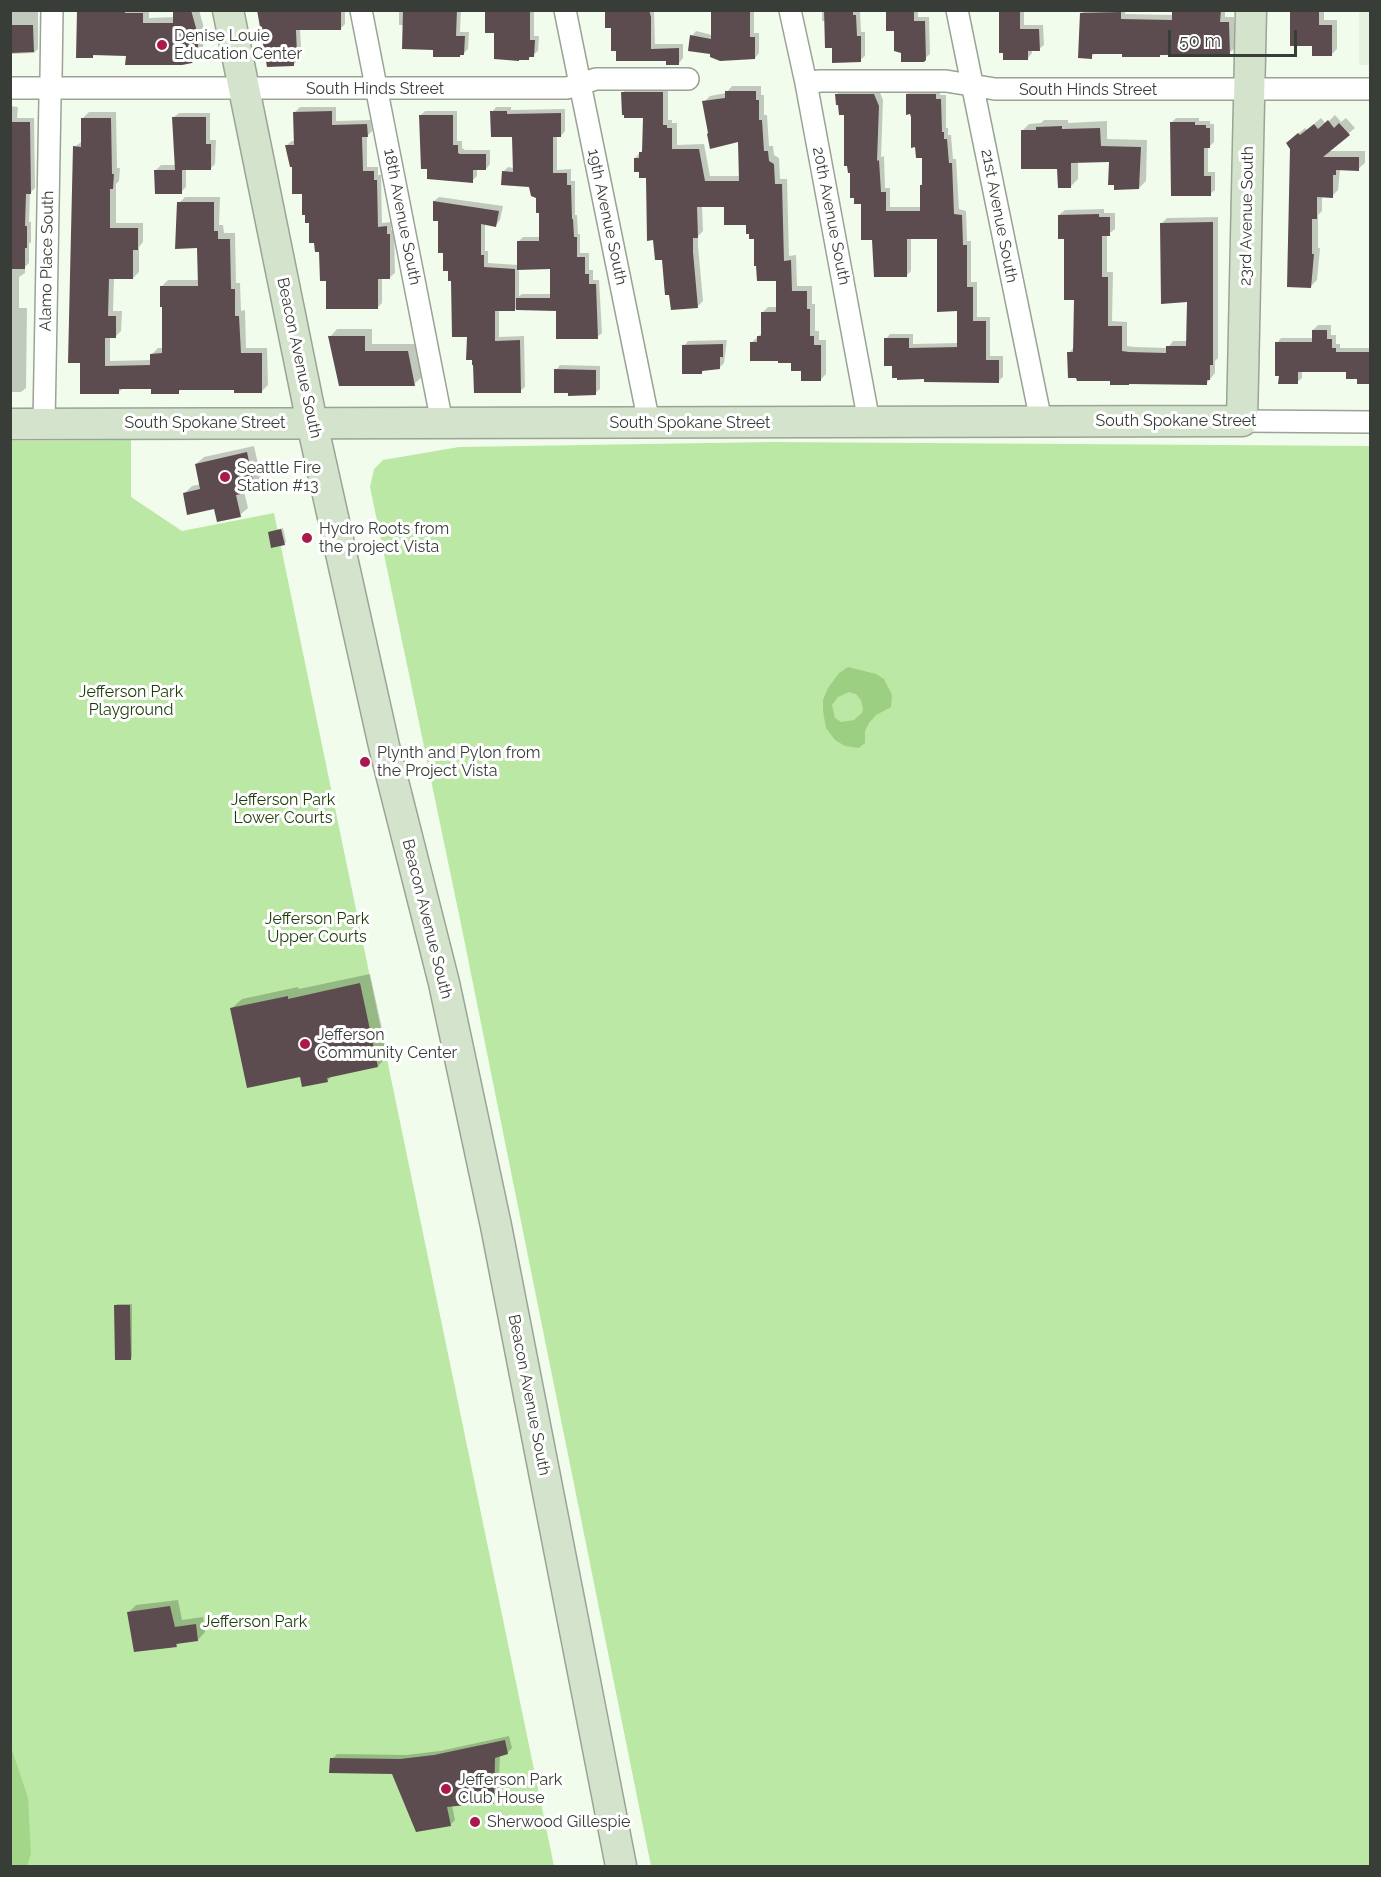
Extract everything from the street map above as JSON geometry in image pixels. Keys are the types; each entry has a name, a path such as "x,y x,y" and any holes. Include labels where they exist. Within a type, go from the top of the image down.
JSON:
{"main road":[{"name":"Beacon Avenue South","path":"228,10 312,423 384,746 444,983 494,1215 621,1866"},
{"name":"23rd Avenue South","path":"1242,421 1251,10"},
{"name":"South Spokane Street","path":"10,424 1242,421"}],"street":[{"name":"Alamo Place South","path":"44,423 52,10"},
{"name":"18th Avenue South","path":"361,10 442,423"},
{"name":"19th Avenue South","path":"566,10 649,423"},
{"name":"20th Avenue South","path":"790,10 806,83 869,422"},
{"name":"21st Avenue South","path":"957,10 1041,422"},
{"name":"South Hinds Street","path":"10,88 567,88 596,79 688,79"},
{"name":"South Hinds Street","path":"806,83 946,81 995,89 1371,90"},
{"name":"South Spokane Street","path":"1242,421 1371,422"}],"shaded area":[{"path":"1359,11 1370,11 1370,65 1359,65"},
{"path":"848,667 876,674 884,679 892,695 891,707 876,715 869,723 865,731 865,743 859,748 845,746 835,740 826,728 823,700 828,688 839,673","holes":["849,692 856,694 861,700 862,713 854,720 841,722 835,718 832,705 838,697"]},
{"path":"10,1744 28,1798 31,1854 27,1866 11,1866"}],"green space":[{"name":"Jefferson Park","path":"131,440 131,497 182,531 274,513 554,1866 11,1866 11,441"},
{"path":"772,442 1370,446 1370,1866 651,1866 462,929 370,487 374,469 383,460 459,447"}],"building":[{"path":"77,10 125,10 125,13 143,13 143,23 173,23 173,10 191,10 198,35 198,55 192,63 182,65 125,65 126,56 93,55 93,58 76,58"},
{"path":"257,10 341,10 341,30 296,30 297,54 294,54 294,66 267,67"},
{"path":"403,10 457,10 456,36 465,36 464,55 433,57 433,50 402,49"},
{"path":"485,10 530,10 530,40 535,40 534,57 519,61 494,59 494,33 485,33"},
{"path":"605,10 649,10 651,49 679,48 679,65 666,65 666,61 616,61 616,51 611,51 611,28 605,28"},
{"path":"711,10 750,10 750,37 755,37 755,59 720,61 710,57 710,54 688,51 690,35 711,39"},
{"path":"824,10 853,10 853,15 856,15 857,36 861,36 861,62 832,63 832,48 825,48"},
{"path":"886,10 914,10 914,21 925,21 926,60 924,62 901,62 901,53 894,51 894,31 886,31"},
{"path":"999,10 1020,10 1020,29 1039,29 1040,51 1028,51 1028,60 1003,60 1003,53 999,53"},
{"path":"1172,10 1221,10 1220,22 1229,22 1230,55 1122,57 1122,54 1092,54 1092,59 1078,58 1080,13 1121,12 1121,19 1172,20"},
{"path":"1290,10 1319,10 1319,25 1332,25 1332,56 1312,56 1312,46 1290,46"},
{"path":"10,25 33,25 34,52 11,53"},
{"path":"725,91 756,91 756,100 759,100 759,120 762,120 764,151 768,151 769,161 774,164 775,184 782,184 784,261 791,260 792,291 807,291 810,336 814,336 814,345 821,345 821,381 801,381 801,371 791,371 791,363 750,361 750,342 757,342 757,336 761,336 761,312 776,312 776,281 757,281 756,266 754,266 754,239 749,239 749,234 746,234 746,225 724,225 724,207 697,207 698,238 693,238 693,252 698,308 671,310 669,295 665,295 662,260 655,260 653,240 647,241 646,178 639,178 639,172 634,172 634,158 639,158 639,152 642,152 643,118 624,118 621,92 663,92 663,125 672,128 672,149 699,149 705,181 739,181 738,142 710,149 707,134 702,101 725,98"},
{"path":"835,94 874,94 879,106 877,161 879,160 881,192 886,192 886,211 920,211 922,158 916,158 915,147 911,148 911,117 910,114 906,115 906,94 936,94 936,99 941,99 942,132 944,132 944,139 947,139 949,163 952,163 954,214 962,215 963,245 967,245 967,287 973,287 973,321 986,321 986,360 999,360 999,383 897,380 897,378 892,378 892,366 884,366 884,338 909,338 909,348 957,347 957,311 937,312 937,239 907,239 907,277 874,277 872,240 861,240 861,204 854,204 854,198 850,198 850,173 848,173 847,166 844,166 844,115 839,115"},
{"path":"332,111 332,125 367,124 368,137 362,137 363,171 374,171 374,180 377,180 378,227 387,226 387,234 390,234 390,279 378,279 378,309 326,309 326,281 320,281 319,252 315,252 314,243 309,243 309,223 305,223 305,215 302,215 302,194 292,194 292,167 290,167 285,145 294,145 293,112"},
{"path":"490,111 507,111 507,114 561,113 561,137 553,137 553,173 567,173 567,185 571,185 572,219 574,237 577,237 577,257 585,257 585,274 589,274 589,284 596,284 598,339 556,339 556,311 516,310 516,298 550,298 550,269 517,270 517,241 539,241 539,213 536,213 536,198 531,196 529,187 501,185 502,171 513,172 512,137 491,137"},
{"path":"419,115 453,115 453,145 458,145 458,153 486,154 486,170 473,170 473,183 427,179 427,169 421,169"},
{"path":"172,117 206,117 206,144 211,144 211,170 182,170 182,194 155,194 154,170 175,170"},
{"path":"81,118 111,118 112,174 114,174 113,189 110,189 110,228 138,228 138,250 133,250 133,279 109,279 108,316 116,316 116,338 105,338 105,366 150,365 150,354 162,353 160,286 198,286 197,248 175,249 177,202 214,202 214,231 218,231 218,239 230,239 231,289 235,289 235,316 239,316 241,353 262,353 262,393 234,393 234,390 179,390 179,394 151,394 151,389 119,389 119,394 80,394 80,363 68,363 73,146 81,147"},
{"path":"1328,120 1334,128 1339,123 1350,135 1323,157 1359,157 1359,171 1336,170 1336,175 1333,175 1333,198 1317,197 1317,219 1312,219 1312,254 1314,254 1311,288 1287,287 1290,149 1286,143 1314,124 1318,129"},
{"path":"10,122 30,122 31,194 26,194 25,269 10,269"},
{"path":"1170,122 1195,122 1195,125 1206,125 1206,128 1210,128 1210,148 1204,148 1204,176 1211,176 1211,196 1171,196"},
{"path":"1062,126 1062,129 1100,128 1101,146 1141,147 1139,189 1114,190 1114,185 1108,185 1109,162 1071,163 1071,188 1058,188 1057,169 1021,169 1021,130"},
{"path":"433,201 499,211 496,227 481,224 481,255 484,255 484,267 515,269 515,311 495,311 495,341 520,340 521,393 474,393 472,360 466,360 467,337 452,337 451,281 448,281 448,271 443,271 443,253 438,253 438,221 433,221"},
{"path":"1099,214 1099,217 1110,217 1110,236 1102,236 1102,277 1108,277 1108,326 1122,326 1122,351 1129,352 1166,353 1166,346 1186,346 1187,302 1161,304 1160,223 1213,222 1213,365 1210,365 1210,380 1207,380 1207,385 1110,385 1110,381 1077,381 1076,378 1068,378 1067,352 1073,352 1074,300 1064,300 1064,239 1058,239 1058,215"},
{"path":"1312,330 1327,330 1327,339 1332,339 1332,348 1336,348 1336,352 1371,352 1371,384 1357,384 1357,379 1346,379 1346,372 1298,372 1298,384 1278,384 1279,376 1275,376 1275,342 1312,342"},
{"path":"328,336 365,336 365,351 408,351 415,386 339,386"},
{"path":"723,344 720,369 702,371 702,374 682,374 682,345"},
{"path":"554,369 596,370 596,395 568,396 568,393 554,393"},
{"name":"Seattle Fire Station #13","path":"247,452 255,491 236,495 241,517 217,522 214,509 187,515 183,493 200,489 195,464"},
{"path":"281,529 285,545 271,548 268,532"},
{"name":"Jefferson Community Center","path":"360,983 378,1067 327,1078 328,1082 302,1087 300,1077 247,1088 230,1008 288,996 288,999"},
{"path":"114,1305 130,1305 131,1360 115,1360"},
{"path":"170,1606 175,1627 196,1624 198,1641 176,1644 177,1647 134,1652 127,1612"},
{"name":"Jefferson Park Club House","path":"505,1740 508,1754 495,1758 494,1804 447,1807 451,1826 416,1832 392,1774 329,1773 330,1758 400,1759 434,1755"}],"place":[{"name":"Denise Louie Education Center","path":"162,45"},
{"name":"Seattle Fire Station #13","path":"225,477"},
{"name":"Hydro Roots from the project Vista","path":"307,538"},
{"name":"Plynth and Pylon from the Project Vista","path":"365,762"},
{"name":"Jefferson Community Center","path":"305,1044"},
{"name":"Jefferson Park Club House","path":"446,1789"},
{"name":"Sherwood Gillespie","path":"475,1822"}],"park label":[{"name":"Jefferson Park Playground","path":"131,701"},
{"name":"Jefferson Park Lower Courts","path":"283,809"},
{"name":"Jefferson Park Upper Courts","path":"317,928"}]}
